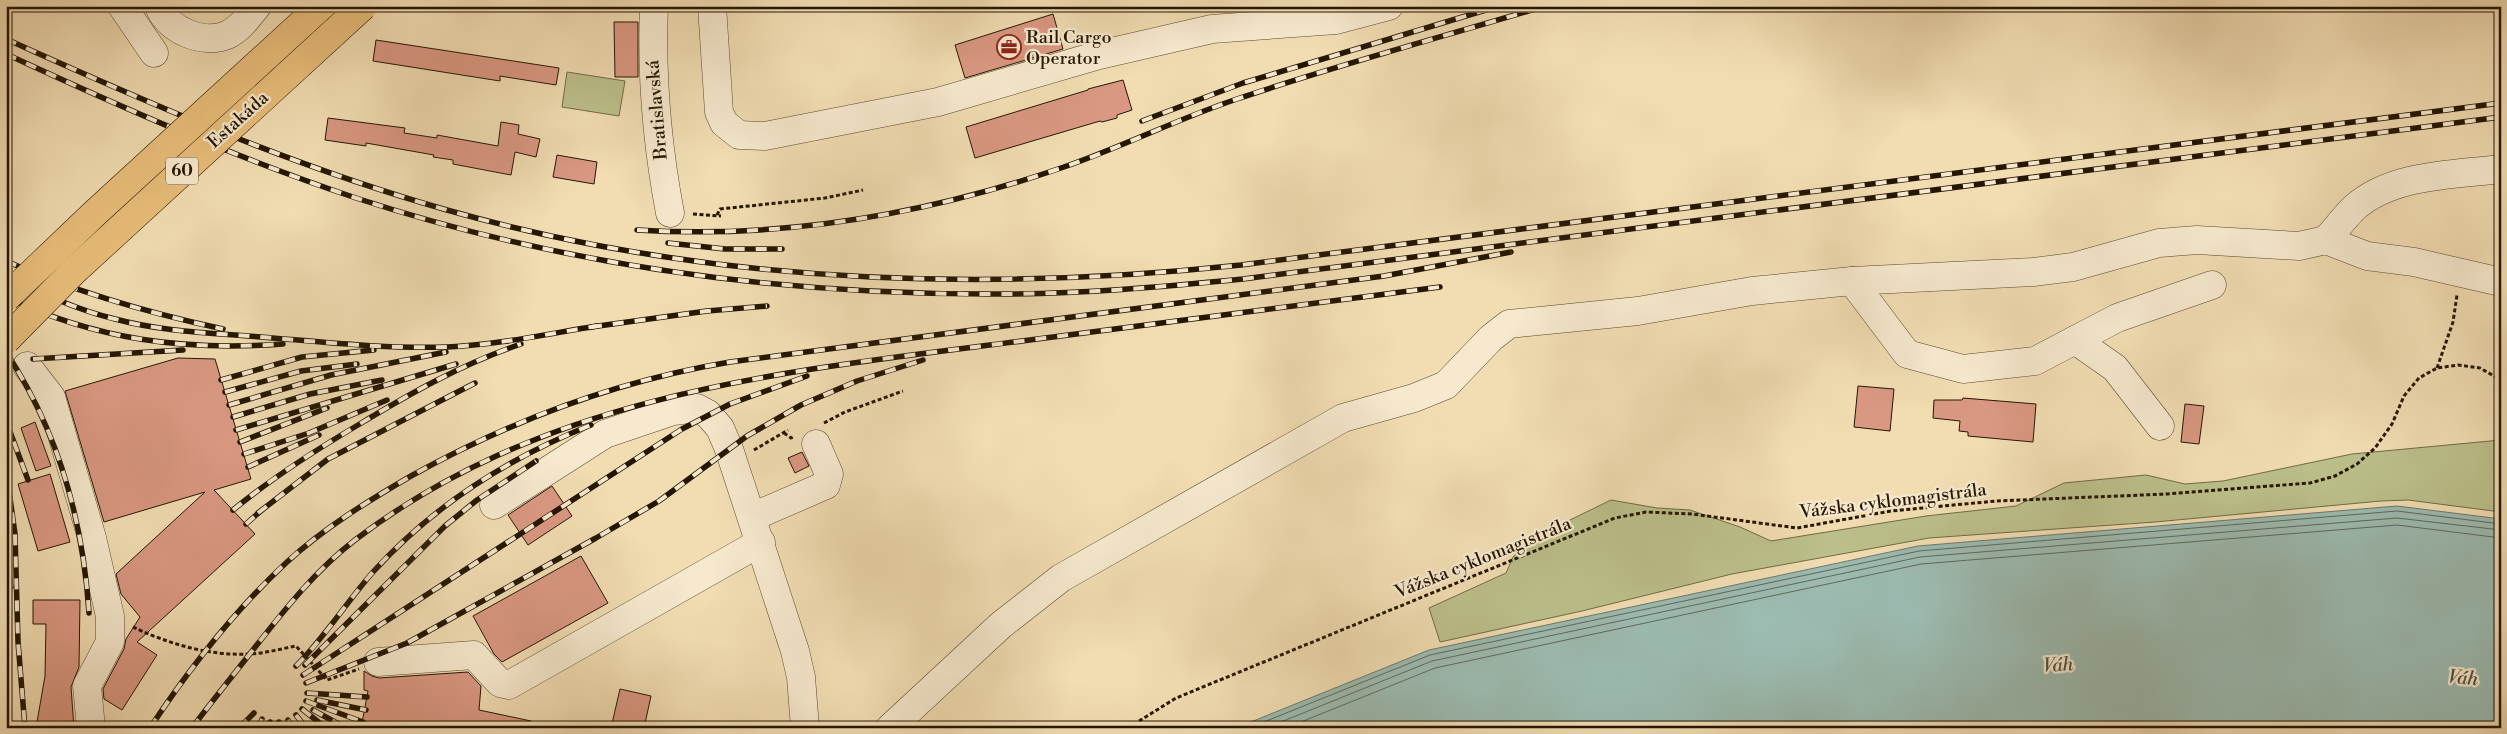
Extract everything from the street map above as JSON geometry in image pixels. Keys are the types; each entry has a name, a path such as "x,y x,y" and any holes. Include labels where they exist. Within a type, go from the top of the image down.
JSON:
{"main road":[{"name":"Estakáda","path":"6,298 95,213 321,6"},
{"name":"Estakáda","path":"6,340 95,252 363,6"}],"street":[{"path":"122,6 154,53"},
{"path":"159,6 169,24 184,32 209,38 225,36 236,30 257,6"},
{"name":"Bratislavská","path":"654,6 652,61 661,165 670,213"},
{"path":"712,6 719,112 730,129 739,135 750,137 765,136 938,102 1099,55 1212,29 1336,20 1389,6"},
{"path":"2326,240 2354,208 2386,188 2434,176 2501,169"},
{"path":"890,728 1001,625 1061,578 1343,418 1414,398 1446,385 1491,338 1509,324 1638,310 1752,291 1852,281 2033,272 2073,267 2159,243 2197,240 2299,246 2326,240 2367,256 2414,262 2501,282"},
{"path":"1852,281 1907,354 1963,370 2035,361 2117,318 2212,286"},
{"path":"2075,340 2115,368 2160,426"},
{"path":"26,366 51,396 92,538 110,616 110,642 87,686 91,728"},
{"path":"494,505 605,434 673,411 697,408 708,414 720,428 734,462 795,651 801,677 805,728"},
{"path":"752,517 826,485 829,474 816,444"},
{"path":"378,662 474,654 500,682 509,685 761,542"}],"path":[{"path":"670,213 719,216 720,209 825,198 863,190"},
{"path":"2437,368 2453,322 2461,272"},
{"name":"Vážska cyklomagistrála","path":"1128,728 1176,698 1614,518 1646,512 1692,514 1797,528 1892,511 1987,502 2167,494 2310,483 2335,476 2357,464 2375,448 2392,424 2404,396 2419,378 2437,368 2458,365 2480,368 2501,380"},
{"path":"845,412 903,391"},
{"path":"734,462 788,430"},
{"path":"110,616 151,636 206,652 250,654 296,646 327,680 378,662"}],"green space":[{"path":"567,72 625,81 619,116 562,107"},
{"path":"2501,440 2501,512 2408,500 2381,501 2155,522 1929,538 1732,574 1582,611 1440,642 1429,608 1506,573 1513,557 1527,541 1611,500 1657,508 1690,510 1740,527 1771,541 1926,516 2016,506 2064,483 2146,475 2185,484 2223,481 2352,454"}],"water":[{"name":"Váh","path":"2397,506 2501,519 2501,728 1236,728 1429,650 1918,546"}],"building":[{"name":"Rail Cargo Operator","path":"1053,14 1063,49 965,78 955,45"},
{"path":"614,22 638,22 638,77 615,77"},
{"path":"376,40 559,68 556,85 500,76 500,81 373,61"},
{"path":"1123,80 1132,110 1117,115 1117,118 1100,121 975,158 966,127"},
{"path":"328,118 405,128 404,133 437,138 437,135 498,146 501,122 519,125 518,134 540,139 536,157 515,152 511,175 453,164 453,160 433,157 434,155 366,143 366,146 325,140"},
{"path":"557,155 597,162 594,184 553,177"},
{"path":"178,358 215,359 251,479 214,490 255,534 137,642 157,655 122,710 104,699 103,689 124,649 126,639 140,617 121,594 116,574 205,492 104,522 65,391"},
{"path":"1858,386 1894,389 1890,431 1854,427"},
{"path":"1963,398 2036,404 2033,442 1968,436 1968,432 1959,431 1960,421 1933,418 1934,400 1962,400"},
{"path":"2185,404 2204,406 2199,444 2181,442"},
{"path":"35,422 51,466 36,471 21,428"},
{"path":"802,452 809,466 795,473 788,458"},
{"path":"50,474 70,542 38,551 18,484"},
{"path":"552,486 572,516 528,545 508,515"},
{"path":"581,556 608,603 502,662 494,654 473,616"},
{"path":"33,600 80,600 79,667 71,687 74,728 36,728 45,676 46,624 33,624"},
{"path":"364,671 379,678 468,672 481,686 479,710 531,721 530,728 361,728 368,691 364,690"},
{"path":"620,689 651,696 644,728 611,728"}],"railway":[{"path":"1142,121 1243,83 1499,6"},
{"path":"637,230 691,232 799,227 905,211 957,199 1061,168 1215,107 1275,87 1545,6"},
{"path":"6,39 224,133 334,174 447,210 544,234 643,253 742,267 841,275 941,279 1141,274 1241,265 2501,103"},
{"path":"6,54 223,149 311,183 434,222 594,259 674,272 755,282 918,293 1061,293 1243,279 2501,117"},
{"path":"668,243 725,249 782,249"},
{"path":"150,728 197,662 231,620 287,562 331,526 411,476 449,456 487,437 566,405 646,380 730,362 1384,276 1511,252"},
{"path":"6,261 113,301 223,329"},
{"path":"6,276 32,289 101,315 151,327 206,333 377,346 447,347 503,342 597,326"},
{"path":"192,728 290,604 327,564 355,540 430,490 508,451 590,420 674,396 759,378 846,364 1440,287"},
{"path":"6,297 40,312 73,323 107,333 142,339 176,344 211,346 283,344"},
{"path":"591,327 707,311 767,306"},
{"path":"233,510 294,465 398,402 457,370 521,344"},
{"path":"33,359 183,350"},
{"path":"221,380 302,357 374,350"},
{"path":"6,352 40,413 65,477 81,544 89,613"},
{"path":"229,405 331,375 446,352"},
{"path":"306,683 407,643 596,538 659,501 747,436 801,405 857,381 923,360"},
{"path":"225,392 301,371 357,364"},
{"path":"236,430 456,364"},
{"path":"303,675 682,429 730,404 807,376"},
{"path":"233,417 310,394 382,380"},
{"path":"258,513 328,459 475,383"},
{"path":"244,454 309,433 387,400"},
{"path":"240,442 327,408"},
{"path":"6,421 28,480"},
{"path":"296,666 316,644 373,572 396,548 446,505 501,469 560,438 591,425"},
{"path":"248,467 319,435"},
{"path":"305,665 445,526 477,500 536,461"},
{"path":"6,469 15,534 18,642 25,728"},
{"path":"246,524 263,509"},
{"path":"6,557 11,587"},
{"path":"307,693 367,697"},
{"path":"317,700 366,710"},
{"path":"306,701 363,722"},
{"path":"302,709 326,728"},
{"path":"313,710 346,728"},
{"path":"239,728 254,713"},
{"path":"296,715 306,728"},
{"path":"258,728 262,719"},
{"path":"288,720 292,728"},
{"path":"269,728 270,722"},
{"path":"279,722 280,728"}],"place":[{"name":"Rail Cargo Operator","path":"1009,47"}]}
